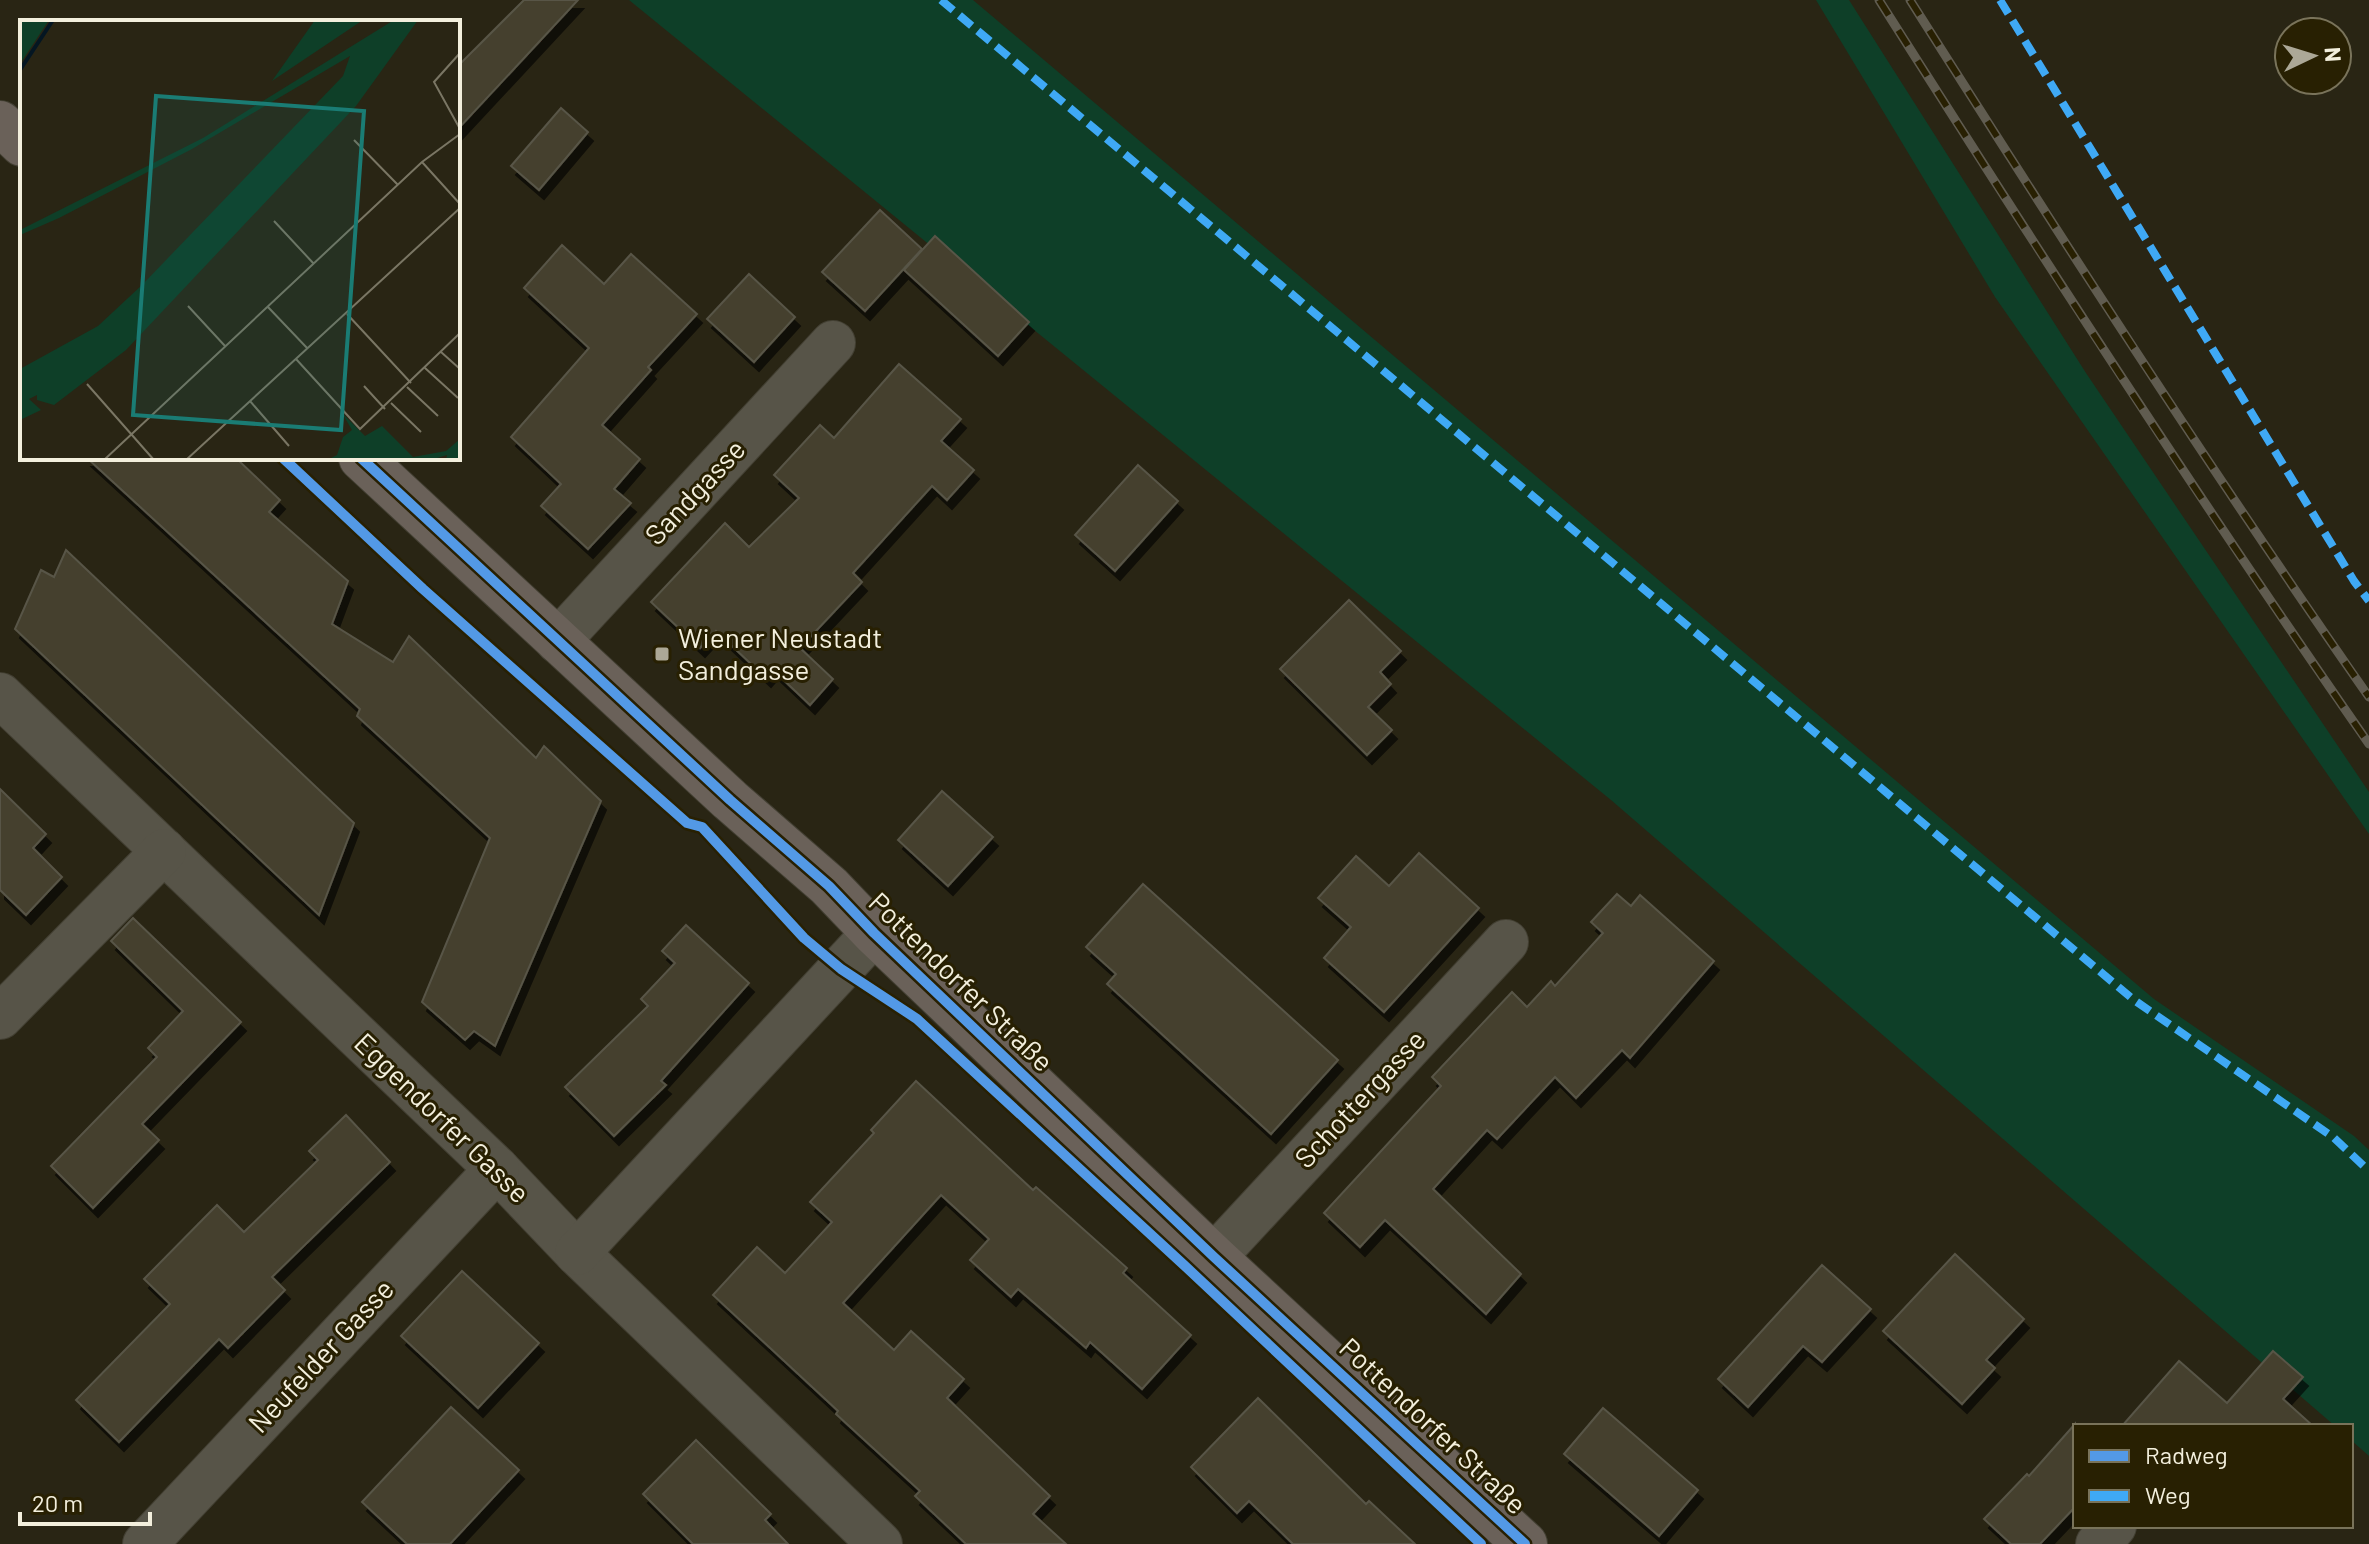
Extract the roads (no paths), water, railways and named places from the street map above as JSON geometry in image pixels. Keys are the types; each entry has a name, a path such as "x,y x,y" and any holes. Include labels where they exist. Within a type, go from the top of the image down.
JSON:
{"main road":[{"path":"0,123 20,142"},
{"name":"Pottendorfer Straße","path":"363,460 730,800 829,886 874,933 1214,1257 1525,1544"}],"street":[{"name":"Sandgasse","path":"558,641 833,343"},
{"name":"Eggendorfer Gasse","path":"0,695 497,1169 858,1537"},
{"path":"0,1017 164,851"},
{"path":"577,1253 874,933"},
{"name":"Schottergasse","path":"1214,1257 1506,942"},
{"name":"Neufelder Gasse","path":"145,1544 497,1169"},
{"path":"2098,1544 2112,1528"}],"railway":[{"path":"1879,0 2120,375 2369,744"},
{"path":"1910,0 2136,351 2369,697"}],"place":[{"name":"Wiener Neustadt Sandgasse","path":"662,654"}]}
